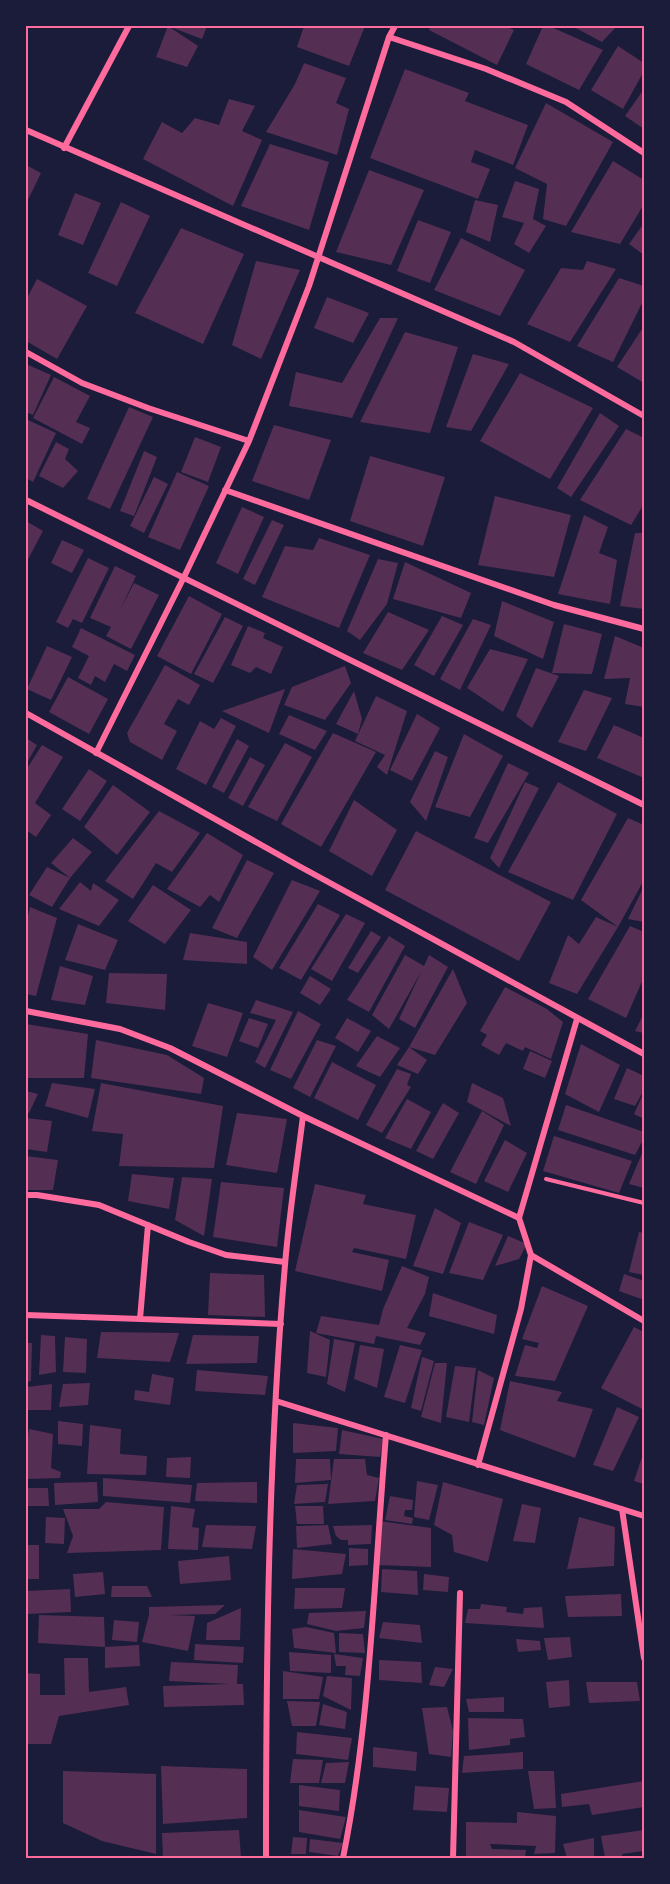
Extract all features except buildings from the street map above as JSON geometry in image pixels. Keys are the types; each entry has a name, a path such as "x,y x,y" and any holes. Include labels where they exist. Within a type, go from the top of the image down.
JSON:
{"street":[{"path":"64,148 129,26"},
{"path":"96,753 249,441 309,286 389,37 395,26"},
{"path":"389,37 486,69 566,102 645,153"},
{"path":"26,130 514,342 645,416"},
{"path":"26,352 82,383 148,408 249,441"},
{"path":"225,490 555,605 645,629"},
{"path":"26,500 645,805"},
{"path":"26,712 96,753 645,1054"},
{"path":"26,1011 120,1029 170,1048 303,1116 519,1218"},
{"path":"478,1465 521,1309 531,1255 519,1218 577,1018"},
{"path":"266,1858 266,1705 276,1401 285,1262 303,1116"},
{"path":"26,1195 99,1205 226,1255 285,1262"},
{"path":"140,1319 148,1225"},
{"path":"531,1255 645,1321"},
{"path":"26,1315 280,1324"},
{"path":"276,1401 645,1516"},
{"path":"343,1858 355,1799 364,1716 386,1435"},
{"path":"622,1509 645,1658"},
{"path":"453,1858 460,1593"}],"path":[{"path":"531,1175 645,1203"}]}
